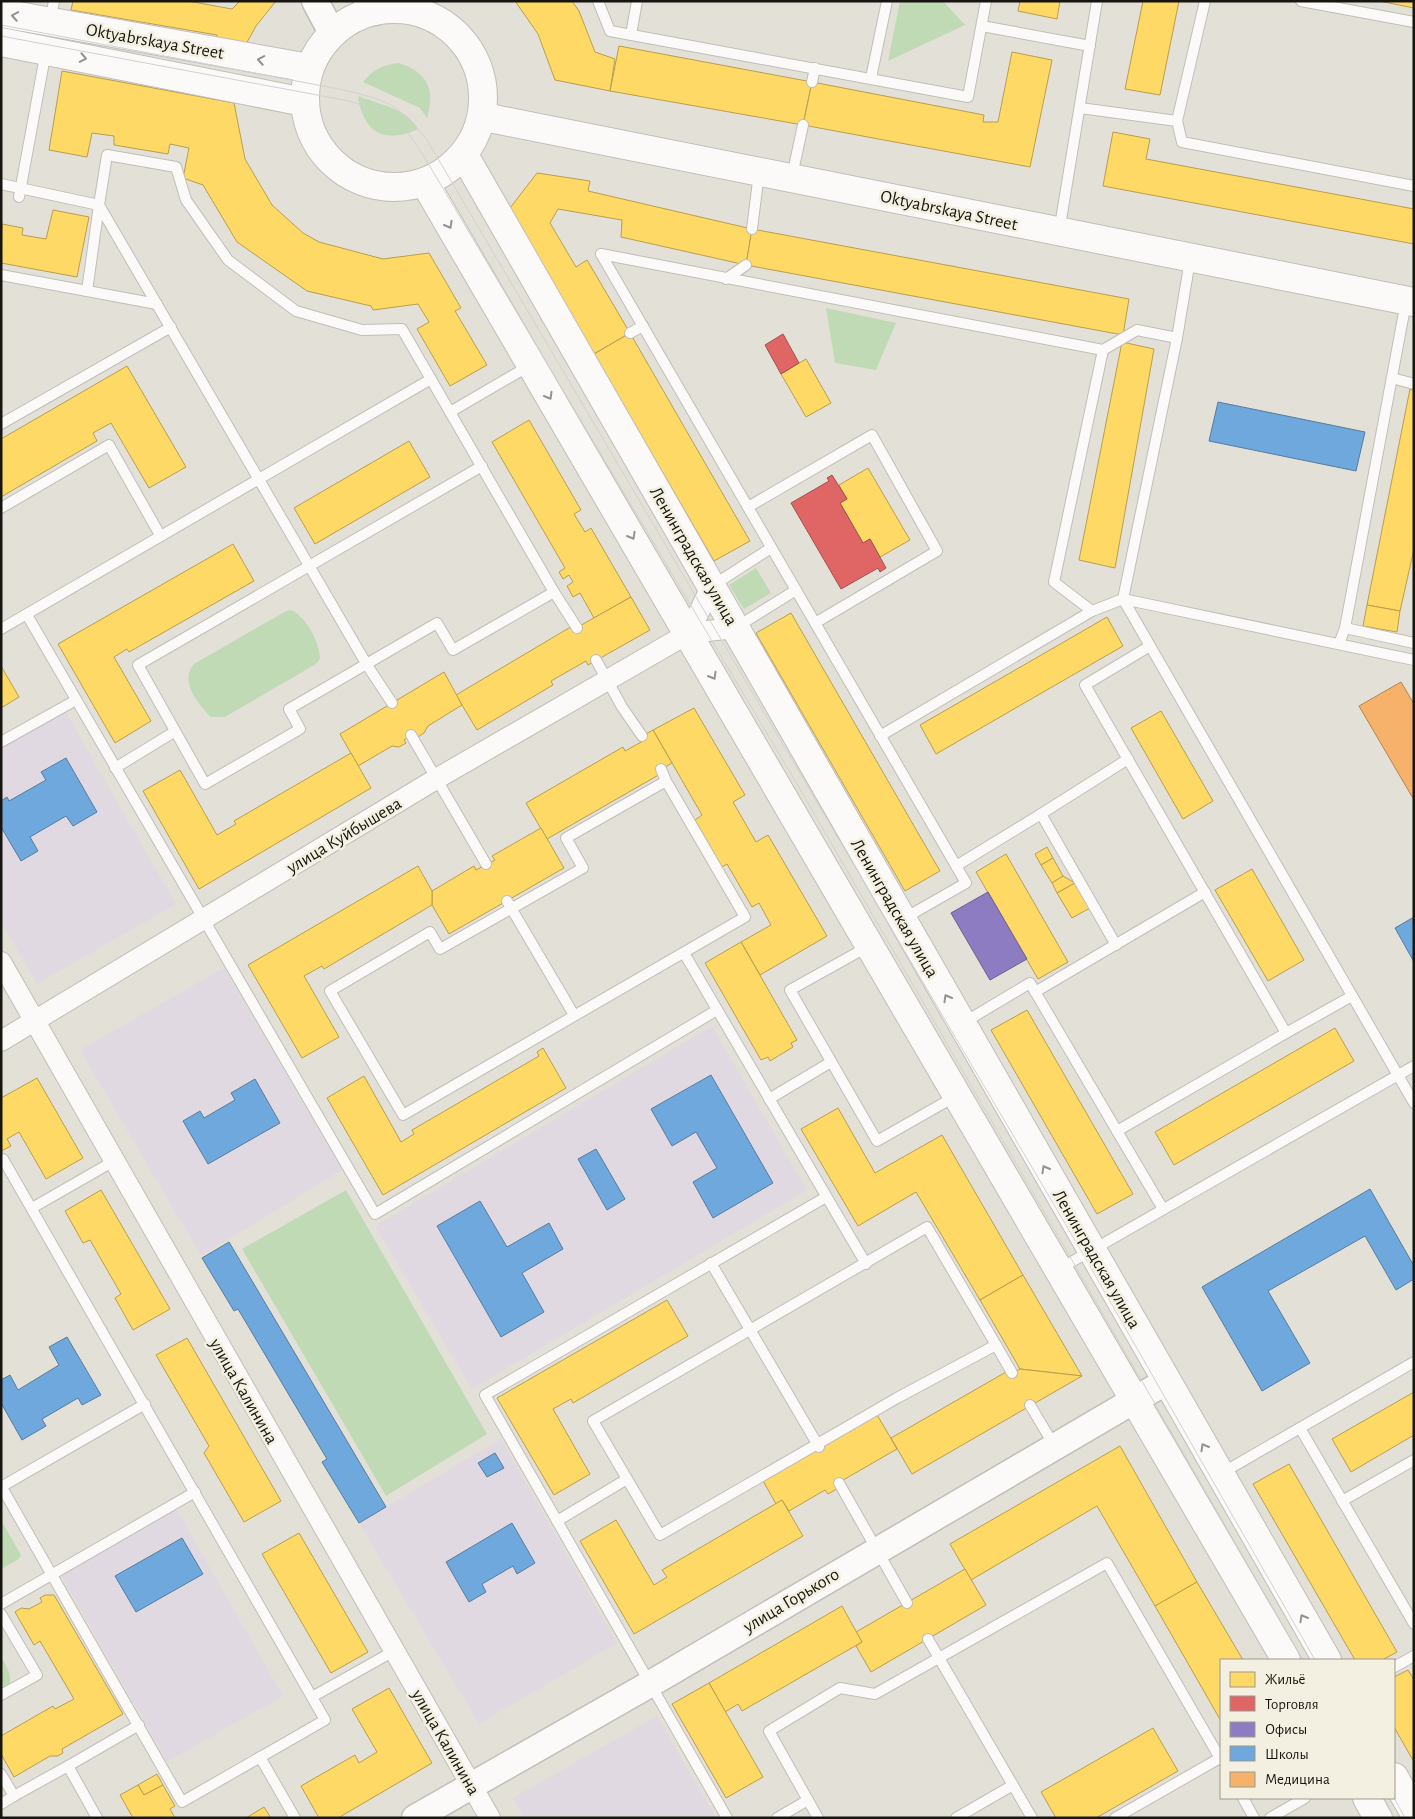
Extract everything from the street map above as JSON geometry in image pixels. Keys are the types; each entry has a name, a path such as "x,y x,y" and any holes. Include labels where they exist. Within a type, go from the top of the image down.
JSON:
{"main road":[{"path":"371,7 413,9 448,24 480,66 484,117 464,155 425,183 379,188 342,172 315,141 304,102 309,68 332,33 371,7"},
{"name":"Oktyabrskaya Street","path":"1,13 49,29 304,102"},
{"name":"Oktyabrskaya Street","path":"1,42 49,29 309,68"},
{"name":"Oktyabrskaya Street","path":"484,117 759,169 1059,233 1410,301"},
{"name":"Ленинградская улица","path":"464,155 586,359 711,587 1326,1659"},
{"path":"425,183 1285,1659"},
{"path":"1395,1779 1414,1812"},
{"path":"1367,1799 1378,1818"}],"street":[{"path":"315,1 332,33"},
{"path":"689,633 711,587"},
{"name":"улица Куйбышева","path":"1,1041 436,779 689,633 735,628"},
{"name":"улица Калинина","path":"1,962 490,1818"},
{"name":"улица Горького","path":"415,1818 650,1684 876,1550 1167,1382"}],"lane":[{"path":"598,1 610,31 968,97 986,1"},
{"path":"630,35 637,1"},
{"path":"871,78 887,1"},
{"path":"1059,233 1097,1"},
{"path":"1205,1 1177,121 1182,142 1414,186"},
{"path":"1301,1 1414,22"},
{"path":"982,26 1090,46"},
{"path":"19,197 49,29"},
{"path":"812,82 816,68"},
{"path":"1080,108 1177,121"},
{"path":"792,176 803,125"},
{"path":"87,291 107,155 176,167 186,200 228,260 296,311 362,330 402,329 554,592 577,628"},
{"path":"752,229 759,169"},
{"path":"1,184 21,186 99,205 367,664 392,702"},
{"path":"902,920 966,883 601,254 1103,350 1137,330 1177,338"},
{"path":"1190,258 1177,338 1123,599 1414,1103"},
{"path":"726,279 746,265"},
{"path":"1,275 157,304"},
{"path":"1339,644 1345,628 1392,378 1410,301"},
{"path":"630,333 643,326"},
{"path":"1,424 171,327"},
{"path":"1092,611 1054,582 1103,350"},
{"path":"450,412 531,365"},
{"path":"1392,378 1414,384"},
{"path":"1,629 430,379"},
{"path":"748,507 872,435 937,551 815,623"},
{"path":"1,508 110,445 160,535"},
{"path":"482,466 138,665 174,732 205,784 300,729 289,709 437,623 453,650 554,592"},
{"path":"711,587 771,548"},
{"path":"735,628 796,590"},
{"path":"880,736 1092,611 1123,599 1414,660"},
{"path":"26,615 376,1214 717,1010"},
{"path":"1345,628 1414,642"},
{"path":"1150,646 1085,685 1286,1034"},
{"path":"596,660 642,736"},
{"path":"1,742 76,700"},
{"path":"115,768 174,732"},
{"path":"411,735 486,864"},
{"path":"956,866 1128,759"},
{"path":"661,769 666,781 745,917 403,1115 330,991 430,932 440,949 509,905 583,868 566,838 666,781"},
{"path":"1041,814 1116,946"},
{"path":"1035,992 1205,892"},
{"path":"509,905 574,1015"},
{"path":"870,946 790,990 877,1141 957,1095"},
{"path":"684,952 768,1099 866,1264"},
{"path":"962,1024 1030,982 1162,1209"},
{"path":"1117,1131 1352,996"},
{"path":"768,1099 831,1062"},
{"path":"1058,1269 1414,1066"},
{"path":"1,1160 3,1159 32,1208 145,1404 325,1720 182,1802 1,1487 145,1404"},
{"path":"32,1208 114,1161"},
{"path":"728,1818 485,1396 826,1197"},
{"path":"996,1345 660,1535 593,1421 927,1227 996,1345 1012,1373"},
{"path":"710,1263 818,1446"},
{"path":"1220,1474 1414,1362"},
{"path":"1030,1405 1054,1447"},
{"path":"1300,1428 1414,1624"},
{"path":"1342,1501 1414,1460"},
{"path":"557,1521 627,1479"},
{"path":"839,1483 907,1603"},
{"path":"1,1604 195,1492"},
{"path":"818,1818 769,1731 840,1688 875,1694 1107,1563 1220,1759 1120,1816"},
{"path":"1,1614 38,1675 1,1696"},
{"path":"928,1639 1032,1818"},
{"path":"312,1697 394,1651"},
{"path":"1395,1667 1414,1656"},
{"path":"1,1804 138,1725"},
{"path":"260,1756 295,1818"},
{"path":"68,1766 97,1818"},
{"path":"1,1774 14,1796"},
{"path":"956,1818 1013,1785"},
{"path":"1244,1799 1254,1818"},
{"path":"1270,1818 1303,1799"},
{"path":"777,1818 808,1800"}],"shaded area":[{"path":"65,711 176,904 37,984 1,922 1,748"},
{"path":"224,968 342,1170 201,1256 80,1050"},
{"path":"712,1026 807,1190 472,1389 375,1226"},
{"path":"501,1439 617,1643 479,1724 359,1523"},
{"path":"176,1508 283,1696 167,1762 60,1573"},
{"path":"657,1716 716,1818 524,1818 513,1798"}],"green space":[{"path":"900,1 943,1 965,25 888,61"},
{"path":"399,63 416,71 427,83 430,108 427,118 420,108 363,82 379,68"},
{"path":"358,96 400,112 413,122 418,129 396,136 378,132 365,119 360,108"},
{"path":"826,308 896,323 876,370 835,363"},
{"path":"756,568 771,593 744,609 729,585"},
{"path":"291,610 297,613 307,624 318,645 320,659 316,664 225,717 211,717 196,699 189,685 188,677 194,664 286,611"},
{"path":"346,1190 487,1434 386,1496 242,1249"},
{"path":"1,1520 21,1555 19,1559 1,1569"},
{"path":"1,1656 9,1672 10,1681 9,1686 1,1695"}],"building: Жильё":[{"path":"73,1 188,1 232,9 240,1 276,1 256,26 245,46 217,41 217,35 71,10"},
{"path":"515,1 572,1 579,11 595,52 615,59 610,91 555,80 538,34"},
{"path":"1020,1 1060,1 1057,19 1018,11"},
{"path":"1143,1 1179,1 1160,95 1125,89"},
{"path":"1379,1 1414,1 1414,8"},
{"path":"619,46 812,82 803,125 610,91"},
{"path":"1012,52 1052,60 1030,167 803,125 812,82 984,115 983,122 998,122"},
{"path":"62,71 234,103 245,159 272,205 303,233 319,242 383,259 429,253 461,308 455,311 487,365 450,386 417,329 429,322 418,304 373,310 371,306 307,291 237,242 203,185 183,178 189,148 170,144 168,154 114,145 114,136 92,133 87,157 49,150"},
{"path":"1113,132 1150,139 1146,159 1414,209 1414,244 1103,186"},
{"path":"537,173 590,181 588,191 752,229 746,265 621,237 622,220 558,209 550,223 576,267 587,260 630,333 594,354 510,208"},
{"path":"53,210 89,217 77,277 1,263 2,224 23,228 22,235 46,239"},
{"path":"752,229 1129,299 1123,335 746,265"},
{"path":"630,333 750,541 714,561 594,354"},
{"path":"1122,342 1154,349 1115,568 1079,560"},
{"path":"806,359 831,403 806,417 781,374"},
{"path":"127,366 186,467 149,488 111,423 93,433 97,441 1,497 1,439"},
{"path":"1410,389 1414,390 1414,549 1400,611 1367,605"},
{"path":"529,420 581,510 574,514 585,532 591,528 631,597 594,618 580,593 573,597 567,586 573,582 569,575 563,579 559,572 565,568 492,442"},
{"path":"409,441 430,477 315,544 294,508"},
{"path":"868,468 910,540 880,557 870,539 863,543 840,503 847,499 839,485"},
{"path":"233,544 254,581 129,652 127,649 114,657 151,721 115,743 58,644"},
{"path":"631,597 650,630 588,665 586,661 551,681 553,685 477,730 456,695 574,625 576,628"},
{"path":"1367,605 1400,611 1397,632 1363,626"},
{"path":"791,613 940,871 905,891 756,633"},
{"path":"1107,617 1123,646 936,754 920,725"},
{"path":"1,666 19,697 1,708"},
{"path":"444,672 462,705 428,726 424,733 418,737 415,733 404,740 406,743 399,747 392,746 358,766 340,734"},
{"path":"694,708 745,795 733,802 756,842 768,835 827,936 760,975 741,942 771,925 759,903 752,907 727,864 722,867 695,820 702,815 653,730"},
{"path":"1161,711 1213,801 1183,819 1131,728"},
{"path":"653,730 672,763 660,770 662,773 547,839 526,803 623,747 625,751 643,741 641,737"},
{"path":"351,753 371,788 199,889 143,791 180,770 217,835 236,824 234,821"},
{"path":"541,828 564,868 449,934 432,905 432,891 474,866 476,870 495,860 492,856"},
{"path":"1047,847 1053,858 1041,865 1035,854"},
{"path":"1006,854 1068,962 1038,979 976,872"},
{"path":"1053,858 1063,876 1052,883 1041,865"},
{"path":"418,866 432,891 432,905 324,969 322,966 304,976 339,1037 302,1058 248,965"},
{"path":"1252,869 1304,960 1268,981 1215,890"},
{"path":"1063,876 1075,883 1057,893 1052,883"},
{"path":"1075,883 1090,908 1072,918 1057,893"},
{"path":"741,942 797,1040 791,1043 793,1047 770,1061 768,1057 761,1060 705,963"},
{"path":"1027,1010 1133,1194 1097,1214 991,1030"},
{"path":"1335,1028 1354,1061 1174,1165 1155,1132"},
{"path":"543,1048 566,1088 383,1195 327,1098 364,1076 401,1142 414,1134 412,1130 539,1056 537,1052"},
{"path":"37,1078 83,1158 46,1179 19,1132 7,1139 11,1146 1,1151 1,1098"},
{"path":"838,1108 875,1173 942,1135 1023,1275 980,1300 916,1192 858,1226 801,1129"},
{"path":"101,1190 170,1309 133,1330 115,1298 121,1294 90,1240 83,1243 65,1211"},
{"path":"1023,1275 1082,1376 1020,1369 980,1300"},
{"path":"667,1300 688,1336 573,1403 571,1399 553,1409 590,1474 554,1495 497,1398"},
{"path":"187,1338 281,1501 244,1522 204,1453 209,1446 156,1355"},
{"path":"1020,1369 1082,1376 912,1474 891,1438 1006,1372 1008,1375"},
{"path":"1414,1392 1414,1435 1351,1472 1332,1439"},
{"path":"876,1413 897,1449 838,1483 840,1487 828,1494 825,1490 789,1511 782,1500 776,1504 762,1479"},
{"path":"1120,1446 1197,1582 1155,1606 1097,1506 971,1580 950,1544"},
{"path":"1289,1464 1397,1652 1384,1659 1354,1659 1253,1484"},
{"path":"782,1500 803,1536 634,1634 580,1541 616,1520 654,1585 667,1577 662,1570"},
{"path":"299,1533 368,1652 331,1673 262,1554"},
{"path":"965,1569 986,1605 871,1672 856,1646 862,1642 856,1632"},
{"path":"1197,1582 1242,1659 1220,1659 1220,1719 1155,1606"},
{"path":"45,1595 54,1595 123,1714 62,1749 63,1753 58,1756 50,1756 14,1777 1,1754 1,1736 53,1706 55,1709 74,1699 40,1641 34,1645 15,1612 21,1608 29,1609 42,1602 40,1598"},
{"path":"842,1606 862,1642 742,1711 738,1704 725,1712 709,1683"},
{"path":"1408,1670 1414,1680 1414,1762 1395,1729 1395,1676"},
{"path":"709,1683 763,1777 726,1798 672,1704"},
{"path":"389,1688 432,1763 338,1818 319,1818 301,1786 355,1755 359,1763 377,1752 352,1709"},
{"path":"1153,1728 1178,1771 1096,1818 1056,1818 1041,1792"},
{"path":"157,1774 163,1785 144,1795 138,1785"},
{"path":"138,1785 144,1795 163,1785 175,1806 170,1809 175,1818 133,1818 120,1795"},
{"path":"264,1807 271,1818 246,1818"}],"building: Торговля":[{"path":"783,334 799,363 781,374 765,345"},
{"path":"832,475 847,499 840,503 863,543 870,539 886,568 880,572 878,568 841,589 791,503 829,481 827,478"}],"building: Офисы":[{"path":"988,892 1027,959 990,980 951,913"}],"building: Школы":[{"path":"1218,402 1365,432 1356,471 1209,441"},
{"path":"66,758 97,812 73,826 66,816 30,837 38,851 21,861 1,827 1,801 7,797 9,801 46,780 41,772"},
{"path":"1414,917 1414,962 1395,928"},
{"path":"711,1075 773,1183 713,1218 693,1182 717,1168 696,1132 672,1146 651,1109"},
{"path":"255,1079 280,1123 208,1164 183,1121 200,1111 204,1118 235,1100 231,1093"},
{"path":"596,1149 625,1199 607,1210 578,1159"},
{"path":"1370,1189 1414,1266 1414,1279 1396,1290 1365,1236 1268,1291 1310,1363 1262,1391 1202,1287"},
{"path":"480,1201 507,1247 549,1223 563,1249 522,1273 544,1312 501,1337 437,1226"},
{"path":"229,1242 386,1507 359,1523 322,1462 327,1459 238,1309 234,1311 202,1258"},
{"path":"67,1337 101,1395 82,1405 78,1398 42,1419 46,1426 22,1440 1,1403 1,1380 10,1375 18,1390 59,1365 49,1347"},
{"path":"495,1453 504,1468 487,1477 478,1463"},
{"path":"512,1523 535,1563 517,1574 513,1566 482,1584 486,1592 469,1602 446,1562"},
{"path":"182,1538 203,1574 136,1612 115,1576"}],"building: Медицина":[{"path":"1401,682 1414,704 1414,800 1359,706"}],"tram line":[{"path":"1,25 344,90 371,97 391,105 399,111 408,118 427,140 1083,1254 1314,1659"},
{"path":"1,36 344,100 363,105 390,117 400,125 417,145 797,784 1302,1659"},
{"path":"1384,1799 1394,1818"},
{"path":"1395,1799 1405,1818"}]}
